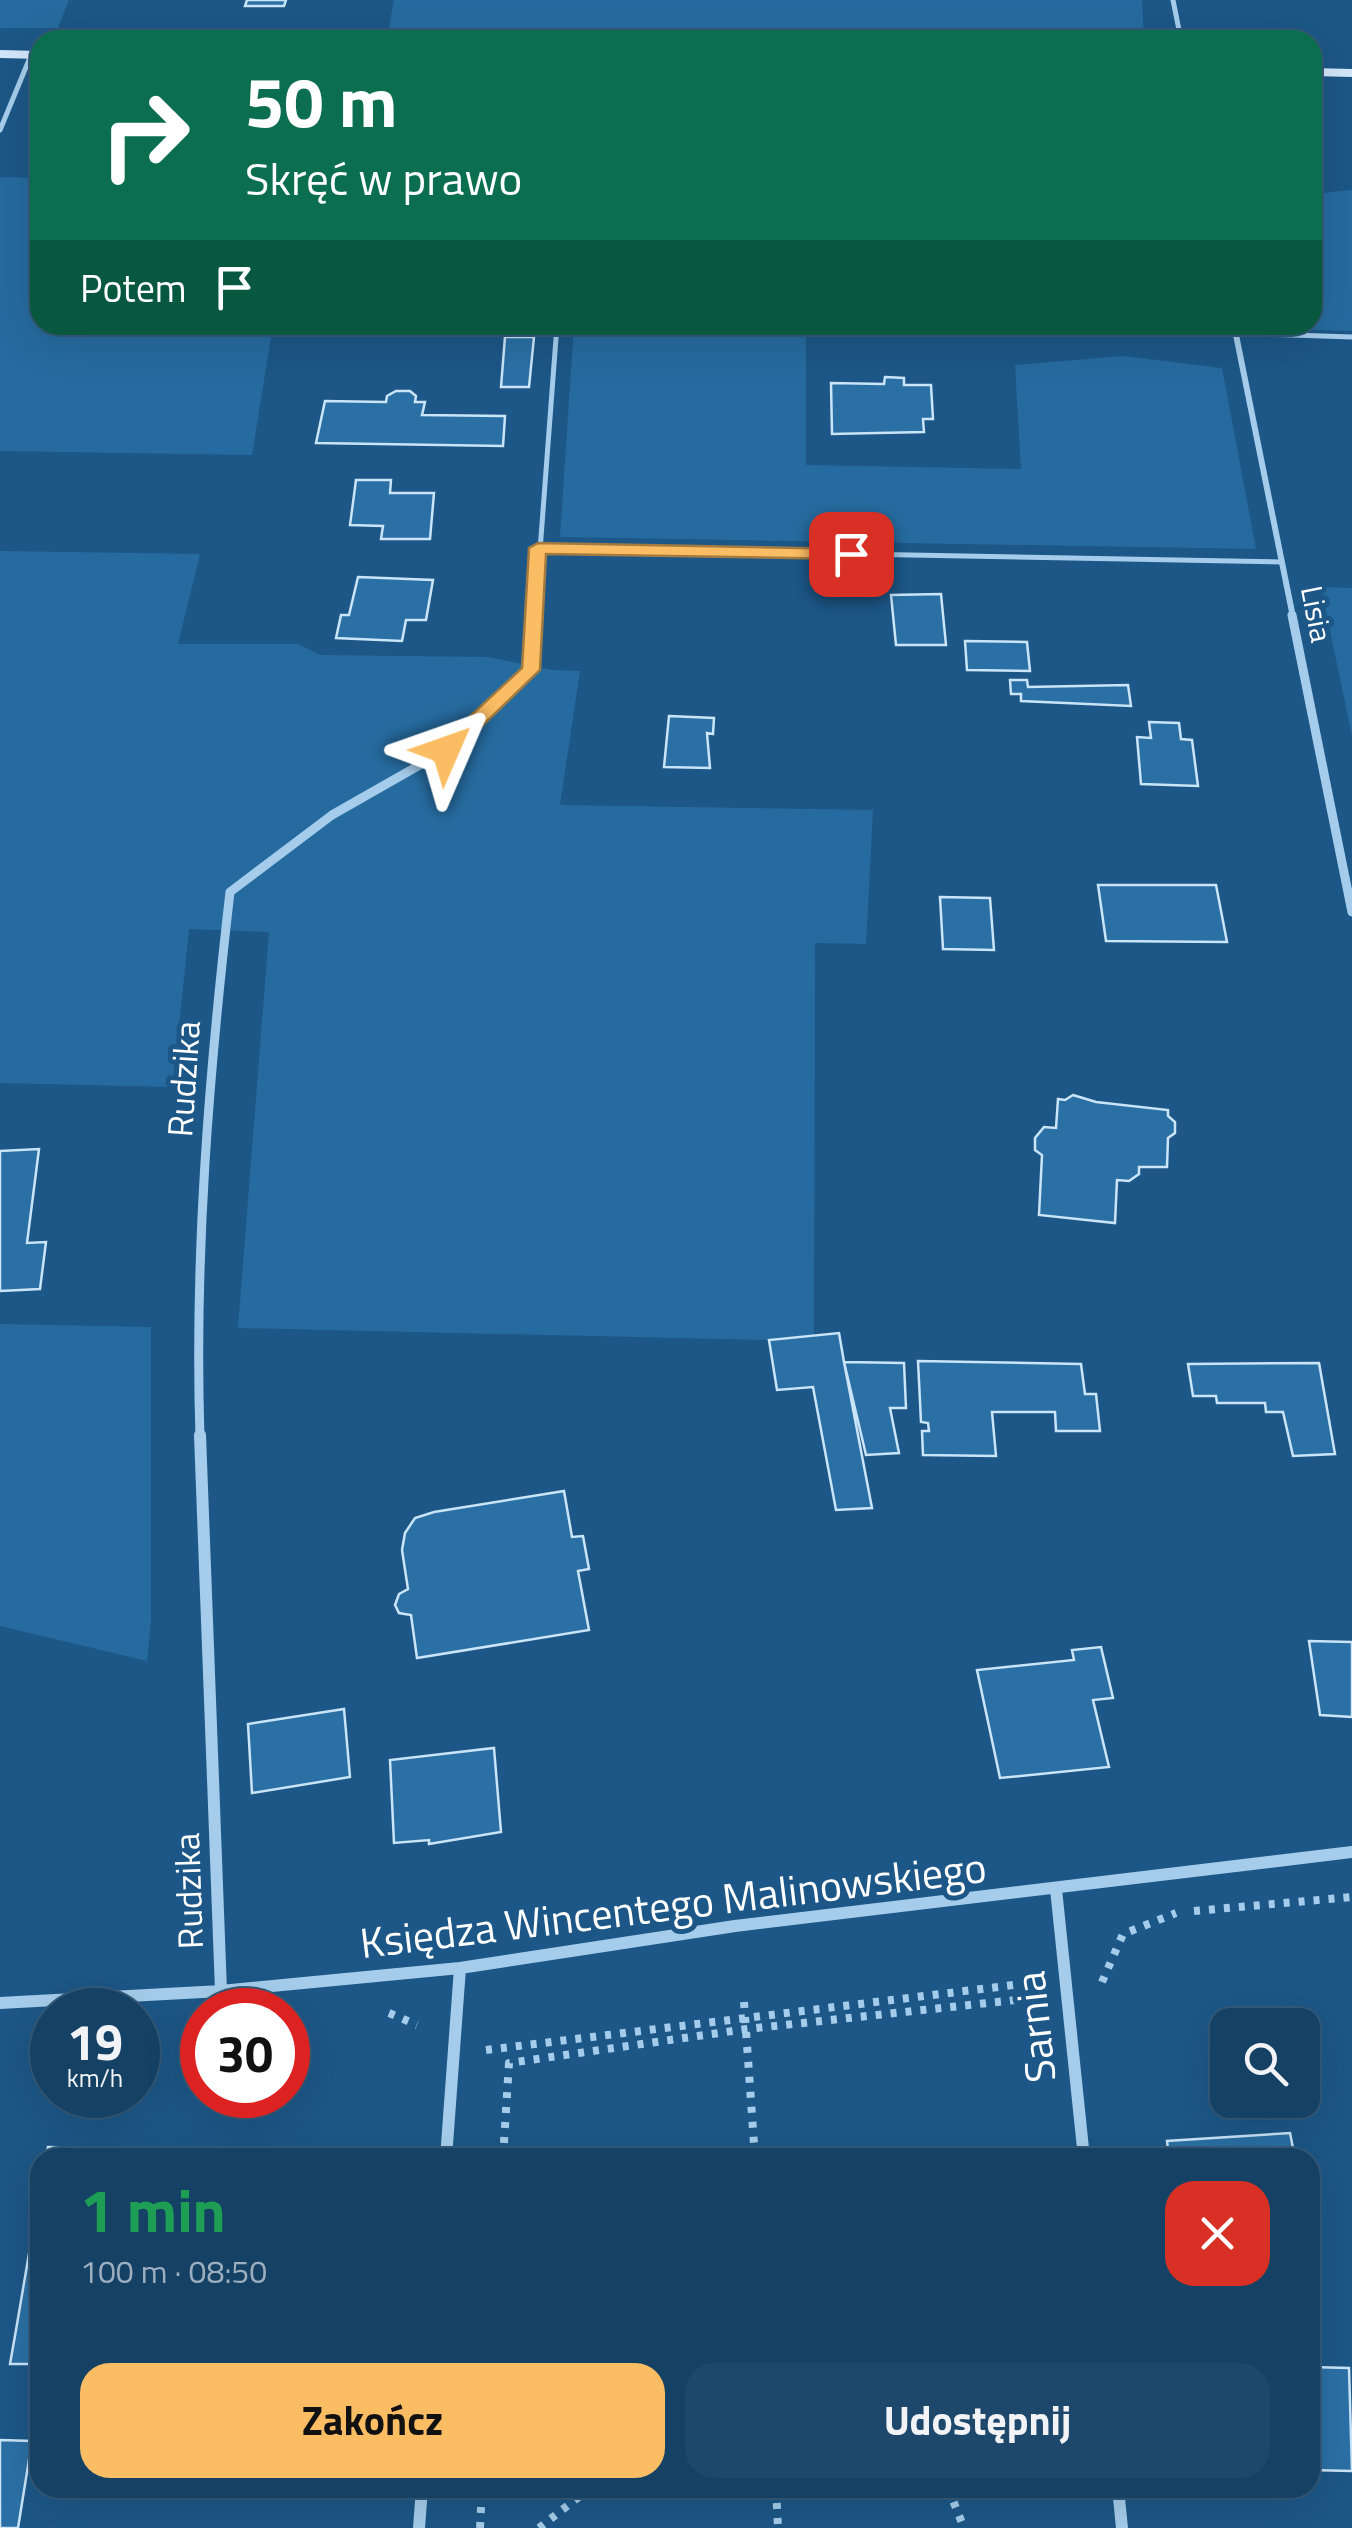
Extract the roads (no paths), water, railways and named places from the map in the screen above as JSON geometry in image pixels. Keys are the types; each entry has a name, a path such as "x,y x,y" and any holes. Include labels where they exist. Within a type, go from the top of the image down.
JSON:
{"street":[{"path":"0,54 30,55"},
{"path":"1322,72 1352,74"},
{"name":"Lisia","path":"1236,335 1352,912"},
{"name":"Rudzika","path":"220,1988 196,1317 216,1003 230,892 332,815 446,750 531,670"},
{"name":"Księdza Wincentego Malinowskiego","path":"251,1988 460,1968 735,1926 1352,1852"},
{"name":"Sarnia","path":"1056,1890 1083,2148"},
{"path":"447,2148 460,1968"},
{"name":"Księdza Wincentego Malinowskiego","path":"0,2003 180,1993"},
{"path":"419,2528 421,2498"},
{"path":"1119,2498 1122,2528"}],"lane":[{"path":"1173,0 1179,30"},
{"path":"0,130 30,68"},
{"name":"Rudzika","path":"531,670 556,335"},
{"path":"1322,335 1352,337"},
{"path":"538,548 1282,562"}]}
